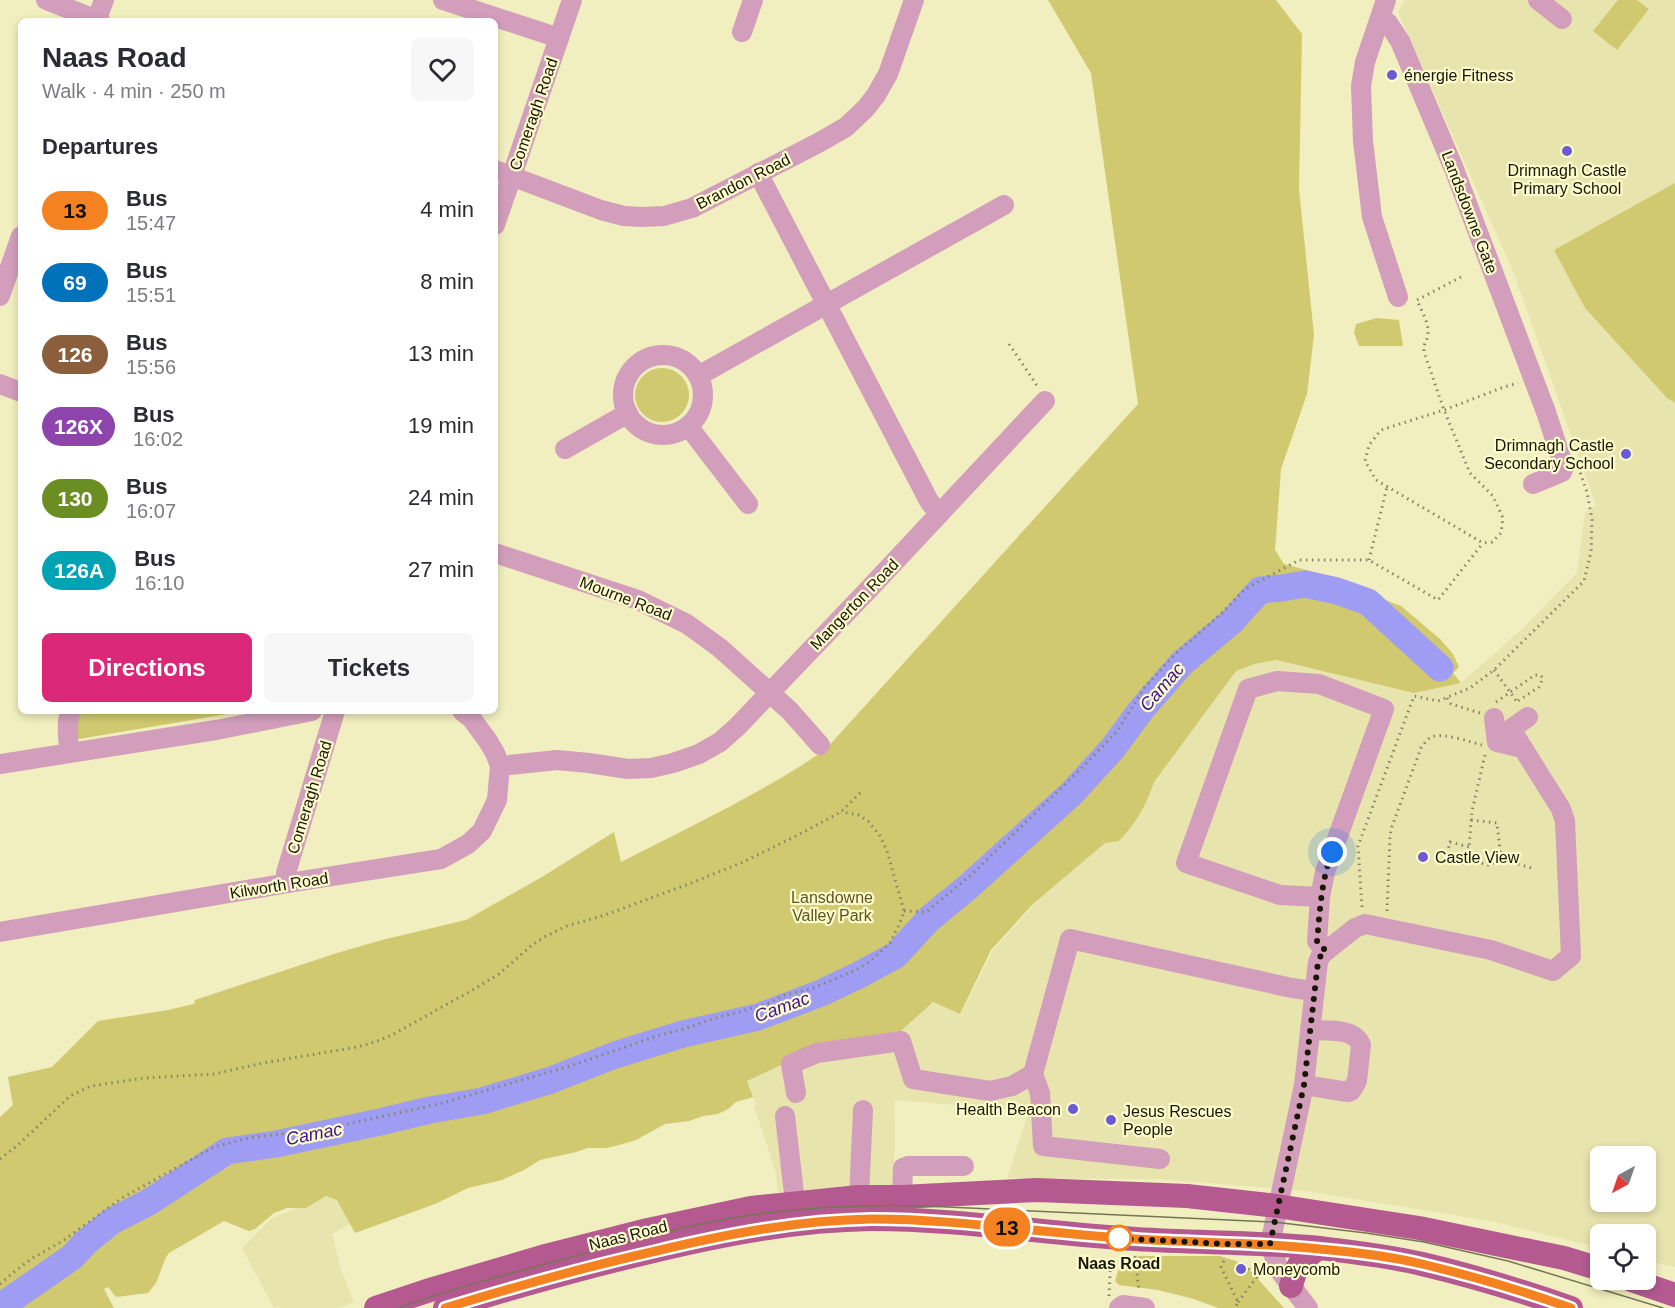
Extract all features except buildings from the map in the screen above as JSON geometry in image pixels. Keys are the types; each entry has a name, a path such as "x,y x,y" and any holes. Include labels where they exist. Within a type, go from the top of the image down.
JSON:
{"main road":[{"name":"Naas Road","path":"376,1308 433,1288 499,1269 648,1230 752,1208 859,1197 1037,1190 1187,1196 1277,1206 1419,1228 1564,1258 1590,1266"},
{"name":"Naas Road","path":"445,1308 519,1286 698,1240 787,1225 873,1219 926,1221 1125,1238 1319,1248 1421,1264 1522,1291 1571,1308"},
{"path":"1291,1286 1294,1271 1299,1264 1319,1248"},
{"path":"1656,1289 1675,1295"}],"street":[{"path":"46,0 91,18"},
{"path":"99,18 104,0"},
{"name":"Comeragh Road","path":"443,0 498,18"},
{"name":"Comeragh Road","path":"498,206 503,173 559,38 572,0"},
{"path":"742,32 753,0"},
{"name":"Brandon Road","path":"503,173 601,210 624,216 664,216 692,208 846,127 866,108 888,74 914,0"},
{"path":"1538,0 1562,19"},
{"path":"1383,9 1365,62 1361,86 1363,141 1372,217 1398,297"},
{"name":"Landsdowne Gate","path":"1383,9 1426,100 1493,269 1547,414 1564,467 1562,472 1533,484"},
{"name":"Comeragh Road","path":"498,18 559,38"},
{"path":"758,173 929,501 939,514"},
{"path":"698,376 1004,205"},
{"path":"0,296 18,245"},
{"path":"668,355 677,358 686,362 698,376 702,385 702,403 688,426 672,434 655,434 639,426 628,413 623,395 628,376 640,362 649,357 668,355"},
{"path":"0,384 18,391"},
{"name":"Mangerton Road","path":"769,693 1045,401"},
{"path":"565,449 628,413"},
{"path":"688,426 748,504"},
{"name":"Mourne Road","path":"498,554 638,600 687,624 720,648 790,711 820,745"},
{"path":"1320,903 1280,895 1186,863 1248,689 1277,681 1319,684 1384,709 1325,872 1317,942 1326,951"},
{"path":"466,714 488,741 500,766 557,760 628,769 651,768 699,754 720,742 769,693"},
{"path":"1308,1308 1279,1270 1270,1244 1304,1085 1314,991 1321,955 1355,928 1365,924 1491,950 1553,971 1571,956 1565,821 1561,809 1511,729 1522,710"},
{"path":"1490,711 1492,743 1522,748"},
{"path":"69,752 70,714"},
{"path":"0,764 242,718 282,714"},
{"name":"Comeragh Road","path":"288,883 286,873 334,714"},
{"name":"Kilworth Road","path":"0,932 441,859 468,844 482,831 497,800 500,766"},
{"path":"1160,1159 1043,1146 1040,1093 1033,1074 1070,939 1314,991"},
{"path":"1304,1085 1351,1091 1357,1081 1361,1045 1359,1040 1348,1032 1310,1030"},
{"path":"796,1093 790,1064 817,1053 901,1041 913,1079 990,1091 1012,1086 1033,1074"},
{"path":"859,1197 863,1110"},
{"path":"785,1116 795,1202"},
{"path":"902,1197 903,1168 908,1166 964,1166"}],"path":[{"path":"1461,277 1417,300 1428,334 1423,344 1424,352 1444,410 1470,473 1493,496 1503,518 1501,533 1492,542 1483,543 1376,480 1365,461 1369,445 1381,430 1444,410 1520,382"},
{"path":"1009,344 1039,387 1045,401"},
{"path":"1363,914 1358,846 1414,696 1438,701 1470,688 1494,670 1584,581 1591,552 1592,520 1587,492 1580,471"},
{"path":"1369,560 1388,487"},
{"path":"903,911 926,912 970,876 1118,730 1144,688 1174,655 1245,590 1299,560 1369,560 1438,600 1483,543"},
{"path":"1494,670 1522,710"},
{"path":"1490,711 1510,692 1535,675 1540,675 1543,678 1539,687 1522,710"},
{"path":"1447,697 1451,704 1490,711 1522,710"},
{"path":"1387,928 1391,828 1421,748 1434,735 1492,743 1472,811 1471,820 1469,847 1468,859 1462,864 1446,859 1450,842 1469,847"},
{"path":"0,1159 70,1096 91,1086 118,1081 214,1074 263,1062 357,1047 392,1035 499,974 532,945 546,936 567,926 604,915 718,872 796,836 841,812 862,791"},
{"path":"0,1284 31,1259 64,1240 115,1202 214,1147 248,1138 334,1127 439,1104 570,1066 709,1020 767,1004 785,995 813,988 856,970 890,943 903,911 887,851 880,836 869,822 859,815 841,812"},
{"path":"1471,820 1497,824 1501,860"},
{"path":"1468,859 1491,866 1496,858 1532,868"},
{"path":"1125,1238 1134,1253 1127,1306"},
{"path":"1125,1238 1110,1267 1127,1306"},
{"path":"1227,1253 1221,1267 1238,1302"},
{"path":"1235,1308 1257,1277 1239,1259"}],"shaded area":[{"path":"1405,0 1675,0 1675,183 1554,250 1667,397 1675,403 1675,1267 1656,1262 1656,1224 1590,1224 1590,1246 1491,1221 1305,1191 1155,1179 1007,1178 1029,1111 895,1100 894,1187 846,1187 778,1192 776,1175 747,1081 806,1053 888,1037 933,1003 961,1014 993,950 1047,891 1249,654 1414,693 1461,683 1520,631 1577,573 1585,513 1596,505 1513,271 1398,12"},
{"path":"336,1193 353,1222 332,1234 341,1270 354,1302 339,1308 280,1308 279,1306 274,1308 242,1248 272,1218"}],"green space":[{"name":"Lansdowne Valley Park","path":"1048,0 1276,0 1302,34 1299,189 1314,335 1307,394 1281,469 1275,550 1284,564 1344,580 1369,595 1401,606 1440,639 1453,654 1459,667 1453,673 1461,683 1414,693 1276,660 1254,664 1236,671 1154,782 1140,814 1119,841 1105,843 1033,904 991,950 960,1014 933,1002 901,1031 889,1037 806,1053 747,1081 753,1097 736,1102 718,1114 665,1124 636,1140 619,1145 588,1148 540,1160 502,1180 468,1188 435,1204 355,1233 337,1200 326,1196 306,1208 287,1208 274,1213 255,1229 249,1231 224,1221 169,1253 156,1283 148,1293 116,1297 108,1287 104,1289 114,1308 0,1308 0,1117 13,1105 8,1077 52,1067 98,1021 194,1004 195,1000 337,953 466,920 542,877 614,832 621,862 776,781 825,750 1138,404 1091,73"},
{"path":"1618,0 1637,0 1649,9 1617,50 1593,31"},
{"path":"1675,183 1675,403 1667,398 1585,308 1554,250"},
{"path":"1377,318 1399,320 1403,346 1359,346 1354,333 1356,324"},
{"path":"657,368 667,368 677,372 685,380 689,395 685,410 677,418 667,422 657,422 647,418 639,410 635,400 635,390 639,380 647,372"},
{"path":"75,714 227,714 79,739 72,734"},
{"path":"1138,1256 1220,1256 1236,1261 1248,1268 1284,1308 1218,1308 1158,1290 1119,1285 1115,1281 1119,1268 1138,1264"}],"waterway":[{"name":"Camac","path":"0,1307 72,1257 112,1221 149,1202 227,1151 276,1144 430,1110 482,1101 551,1080 615,1055 683,1034 758,1017 821,993 896,955 929,919 1072,793 1113,748 1141,710 1182,663 1231,622 1260,590 1305,584 1337,591 1368,602 1440,668"}],"tram line":[{"path":"398,1308 504,1275 700,1224 790,1210 880,1205 1274,1222 1366,1233 1424,1242 1508,1261 1663,1308"}],"bus line":[{"name":"13","path":"445,1308 569,1272 698,1240 787,1225 873,1219 958,1223 1135,1239 1319,1248 1421,1264 1522,1291 1571,1308"}],"place":[{"name":"énergie Fitness","path":"1392,75"},
{"name":"Drimnagh Castle Primary School","path":"1567,151"},
{"name":"Drimnagh Castle Secondary School","path":"1626,454"},
{"name":"Castle View","path":"1423,857"},
{"name":"Health Beacon","path":"1073,1109"},
{"name":"Jesus Rescues People","path":"1111,1120"},
{"name":"Naas Road","path":"1119,1238"},
{"name":"Moneycomb","path":"1241,1269"}],"route":[{"path":"1119,1238 1114,1238 1270,1244 1304,1085 1318,962 1326,951 1317,942 1320,897 1332,852"}]}
